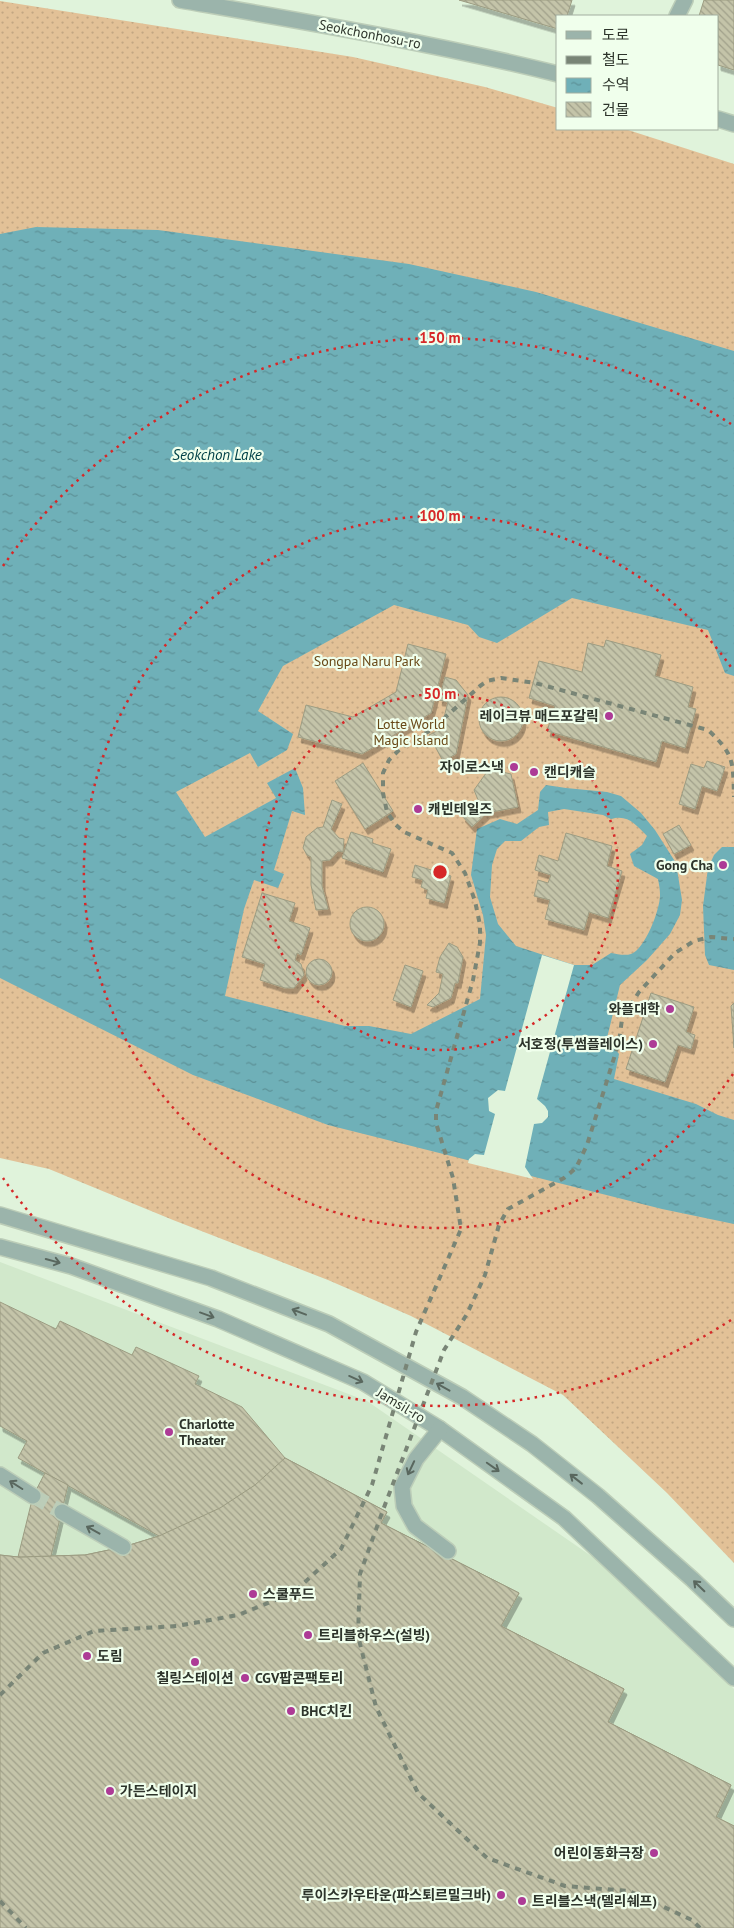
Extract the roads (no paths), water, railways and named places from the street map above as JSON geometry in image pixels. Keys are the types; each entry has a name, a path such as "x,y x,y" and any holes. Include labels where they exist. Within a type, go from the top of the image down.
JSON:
{"street":[{"name":"Seokchonhosu-ro","path":"180,0 211,3 305,21 496,59 556,74"},
{"path":"678,15 686,0"},
{"path":"719,119 734,124"},
{"path":"0,1215 211,1278 337,1328 462,1397 532,1444 598,1496 734,1619"},
{"name":"Jamsil-ro","path":"2,1251 71,1266 218,1319 363,1382 440,1429 564,1518 734,1678"},
{"path":"440,1429 416,1459 402,1487 404,1506 415,1526 448,1551"},
{"path":"0,1475 33,1496"},
{"path":"62,1512 123,1547"}],"water":[{"name":"Seokchon Lake","path":"36,227 158,230 409,264 536,292 734,351 734,676 725,673 708,630 572,598 497,643 479,637 468,625 394,605 283,666 258,711 293,734 287,750 258,767 250,753 176,792 205,837 276,798 267,783 295,768 303,788 305,815 292,811 274,870 284,874 278,888 254,880 244,909 225,996 345,1026 369,1026 411,1034 480,999 486,935 483,915 471,875 477,829 500,819 517,824 538,810 540,792 546,785 607,792 621,796 641,813 655,830 676,863 682,900 680,915 670,934 647,960 620,985 607,1038 619,1054 614,1079 696,1104 718,1115 734,1120 734,1224 662,1209 328,1125 193,1075 0,978 0,234","holes":["564,809 603,815 611,819 627,819 647,836 642,845 630,854 634,866 658,879 660,895 651,928 641,945 631,954 611,953 592,965 574,965 516,946 498,924 490,897 492,865 497,849 505,841 521,841 539,827 549,825 548,812"]},
{"path":"722,847 734,847 734,970 709,965 705,955 703,906 708,868 714,855"}],"tunnel":[{"path":"33,1496 62,1512"}],"railway":[{"path":"0,1695 43,1653 94,1631 177,1626 238,1615 293,1593 341,1549 372,1485 416,1332 461,1229 453,1178 436,1123 436,1111 473,980 480,943 480,925 475,901 465,873 452,853 404,832 395,824 387,812 383,793 383,773 389,760 402,747 431,730 480,686 487,681 501,678 535,683 708,730 717,738 730,759 734,797"},
{"path":"700,1928 692,1920 629,1891 565,1886 487,1858 418,1793 376,1707 358,1636 360,1574 444,1350 467,1314 485,1275 499,1225 508,1209 564,1178 576,1168 587,1145 619,1042 622,1019 639,992 675,953 694,941 711,937 734,939"},
{"path":"0,1901 26,1928"}],"place":[{"name":"레이크뷰 매드포갈릭","path":"609,716"},
{"name":"자이로스낵","path":"514,767"},
{"name":"캔디캐슬","path":"534,772"},
{"name":"캐빈테일즈","path":"418,809"},
{"name":"Gong Cha","path":"723,865"},
{"name":"와플대학","path":"670,1009"},
{"name":"서호정(투썸플레이스)","path":"653,1044"},
{"name":"Charlotte Theater","path":"169,1432"},
{"name":"스쿨푸드","path":"253,1594"},
{"name":"트리블하우스(설빙)","path":"308,1635"},
{"name":"도림","path":"87,1656"},
{"name":"칠링스테이션","path":"195,1662"},
{"name":"CGV팝콘팩토리","path":"245,1678"},
{"name":"BHC치킨","path":"291,1711"},
{"name":"가든스테이지","path":"110,1791"},
{"name":"어린이동화극장","path":"654,1853"},
{"name":"루이스카우타운(파스퇴르밀크바)","path":"501,1895"},
{"name":"트리블스낵(델리쉐프)","path":"522,1901"}],"park label":[{"name":"Songpa Naru Park","path":"367,661"},
{"name":"Lotte World Magic Island","path":"411,732"}]}
